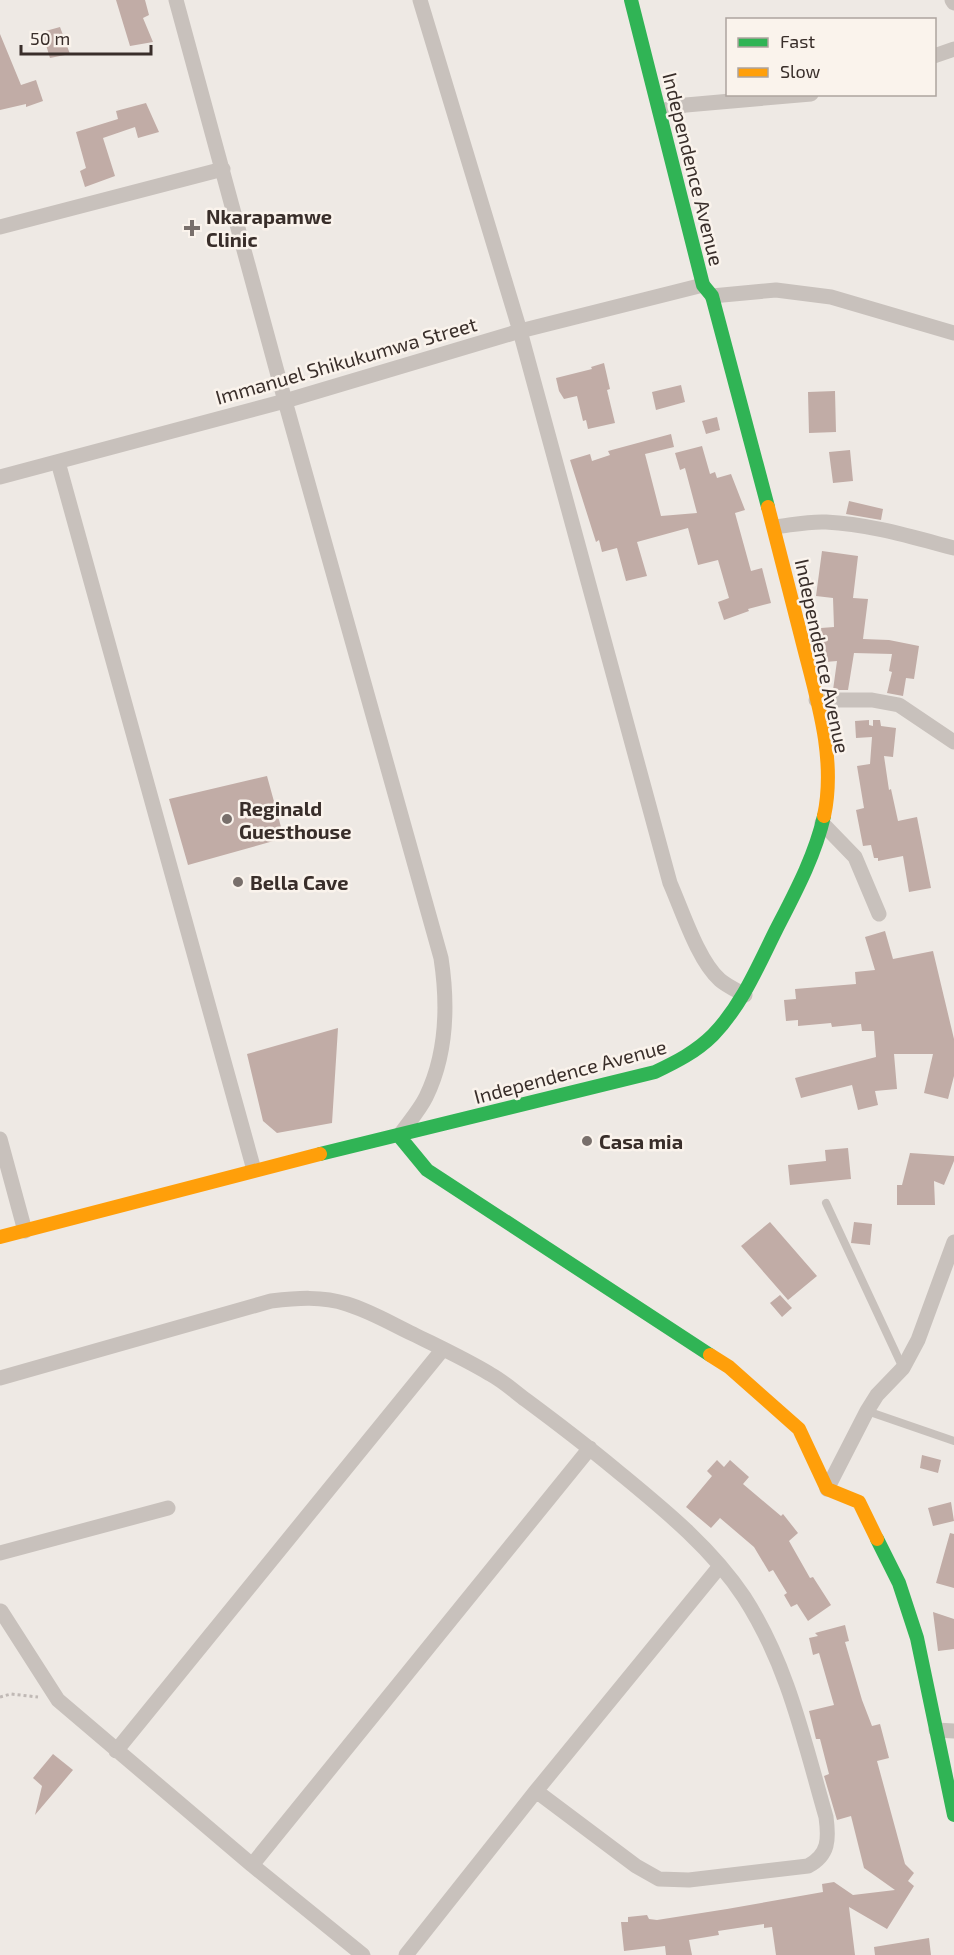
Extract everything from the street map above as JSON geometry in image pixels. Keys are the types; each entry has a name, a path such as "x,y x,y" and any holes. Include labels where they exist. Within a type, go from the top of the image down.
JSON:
{"street":[{"path":"176,0 285,401 441,958 446,1005 440,1051 426,1097 399,1136 427,1170 729,1367 799,1429 827,1490 859,1502 899,1583 917,1638 954,1815"},
{"path":"420,0 520,331 670,882 697,946 713,973 725,984 745,995"},
{"name":"Independence Avenue","path":"0,1237 254,1170 620,1082 665,1068 693,1054 708,1042 745,995 809,861 822,823 828,778 825,747 775,527 708,290 631,0"},
{"path":"936,55 954,49"},
{"path":"660,111 686,105 789,96"},
{"path":"0,227 223,169"},
{"name":"Immanuel Shikukumwa Street","path":"0,477 285,401 520,331 708,290 776,290 831,297 954,333"},
{"path":"58,462 254,1170"},
{"path":"775,527 808,522 828,522 879,529 954,548"},
{"path":"816,700 872,699 899,705 954,742"},
{"path":"822,823 855,857 879,914"},
{"path":"0,1139 25,1231"},
{"path":"827,1490 867,1411 877,1395 903,1368 918,1340 954,1242"},
{"path":"0,1378 271,1301 322,1298 373,1314 491,1374 590,1448 660,1506 720,1566 743,1596 763,1629 779,1660 790,1693 826,1817 827,1842 818,1860 808,1866 689,1880 659,1879 636,1866 536,1791"},
{"path":"116,1751 443,1349"},
{"path":"252,1865 590,1448"},
{"path":"0,1553 168,1508"},
{"path":"406,1955 536,1791 720,1566"},
{"path":"0,1613 18,1634 58,1700 252,1865 363,1955"},
{"path":"936,1730 954,1731"}],"lane":[{"path":"826,1203 903,1368"},
{"path":"867,1411 954,1441"}],"path":[{"path":"0,1697 11,1694 58,1700"}],"building":[{"path":"116,0 145,0 149,15 143,18 153,42 130,46"},
{"path":"60,27 70,54 50,58 42,32"},
{"path":"0,34 21,85 36,80 43,101 26,107 26,104 0,110"},
{"path":"146,103 159,132 138,138 135,127 103,138 115,176 85,187 80,171 86,168 76,132 118,119 116,111"},
{"path":"604,363 610,389 607,390 615,423 588,429 586,420 583,421 577,396 564,399 559,391 556,378 592,369 591,367"},
{"path":"681,385 685,402 656,410 652,392"},
{"path":"835,391 836,432 809,433 808,392"},
{"path":"717,417 720,430 706,434 702,421"},
{"path":"671,434 674,447 645,454 661,516 697,513 685,468 680,470 675,453 702,446 710,474 715,472 717,478 731,474 745,510 735,513 751,571 762,568 771,603 748,609 749,611 724,620 718,602 729,598 718,560 698,565 688,528 637,542 647,576 626,581 617,548 602,552 599,540 596,542 570,460 590,454 592,461 610,455 608,451"},
{"path":"850,450 853,481 833,483 829,452"},
{"path":"849,501 883,509 881,520 846,514"},
{"path":"822,551 858,556 853,598 868,599 863,639 889,640 919,646 914,679 906,678 903,696 887,693 892,672 889,671 892,654 854,653 848,690 833,690 837,661 825,662 821,628 834,627 833,598 816,596"},
{"path":"869,720 869,725 873,726 873,720 880,720 881,726 896,728 893,757 884,756 889,790 891,789 898,821 917,817 931,888 909,892 903,856 878,861 878,858 874,858 871,845 863,846 856,810 864,808 857,766 870,764 872,737 856,738 855,721"},
{"name":"Reginald Guesthouse","path":"267,776 284,838 188,865 169,799"},
{"path":"885,931 893,959 933,951 954,1039 954,1076 948,1099 924,1093 933,1054 894,1054 897,1089 875,1091 878,1105 858,1110 852,1085 801,1098 795,1078 876,1057 874,1031 862,1031 861,1024 832,1027 831,1023 798,1026 798,1020 786,1021 784,1000 796,999 795,989 856,984 855,972 875,970 865,937"},
{"path":"338,1028 332,1123 277,1133 263,1121 247,1054"},
{"path":"848,1148 851,1179 790,1185 788,1165 826,1161 825,1150"},
{"path":"910,1153 954,1156 944,1185 934,1181 935,1205 897,1205 897,1185 902,1185"},
{"path":"770,1222 817,1276 788,1300 741,1246"},
{"path":"854,1222 872,1224 870,1245 851,1243"},
{"path":"780,1295 792,1308 782,1317 770,1303"},
{"path":"922,1455 941,1460 938,1473 920,1468"},
{"path":"717,1460 724,1467 730,1460 749,1477 743,1484 781,1516 783,1514 798,1533 789,1541 810,1578 813,1577 831,1605 808,1621 797,1604 791,1607 784,1595 787,1593 773,1570 769,1572 754,1547 720,1518 711,1528 686,1507 712,1476 707,1471"},
{"path":"951,1502 954,1521 933,1526 928,1508"},
{"path":"950,1533 954,1534 954,1588 936,1583"},
{"path":"933,1612 954,1619 954,1649 938,1651"},
{"path":"845,1625 849,1641 845,1642 862,1700 872,1726 880,1724 889,1758 877,1761 905,1864 914,1873 908,1881 914,1886 887,1929 849,1907 855,1955 776,1955 772,1927 764,1928 764,1924 718,1931 719,1935 689,1940 692,1955 666,1955 665,1946 624,1951 621,1922 628,1922 628,1917 647,1915 649,1919 657,1920 727,1909 823,1892 822,1884 834,1882 853,1895 895,1890 864,1868 851,1816 837,1820 824,1776 829,1774 820,1739 816,1739 809,1711 834,1705 819,1653 813,1655 809,1638 818,1636 815,1633"},
{"path":"53,1754 73,1770 35,1815 42,1786 33,1778"},
{"path":"929,1938 931,1955 875,1955 874,1947"}],"traffic: fast":[{"path":"631,0 703,285 712,296 768,507"},
{"path":"320,1154 655,1072 693,1052 713,1035 733,1011 749,985 804,874 824,816"},
{"path":"399,1136 427,1170 710,1355"},
{"path":"877,1539 899,1583 917,1638 954,1815"}],"traffic: slow":[{"path":"768,507 823,725 828,771 824,816"},
{"path":"0,1237 320,1154"},
{"path":"710,1355 729,1367 799,1429 827,1489 859,1502 877,1539"}],"place":[{"name":"Nkarapamwe Clinic","path":"192,228"},
{"name":"Reginald Guesthouse","path":"227,819"},
{"name":"Bella Cave","path":"238,882"},
{"name":"Casa mia","path":"587,1141"}]}
